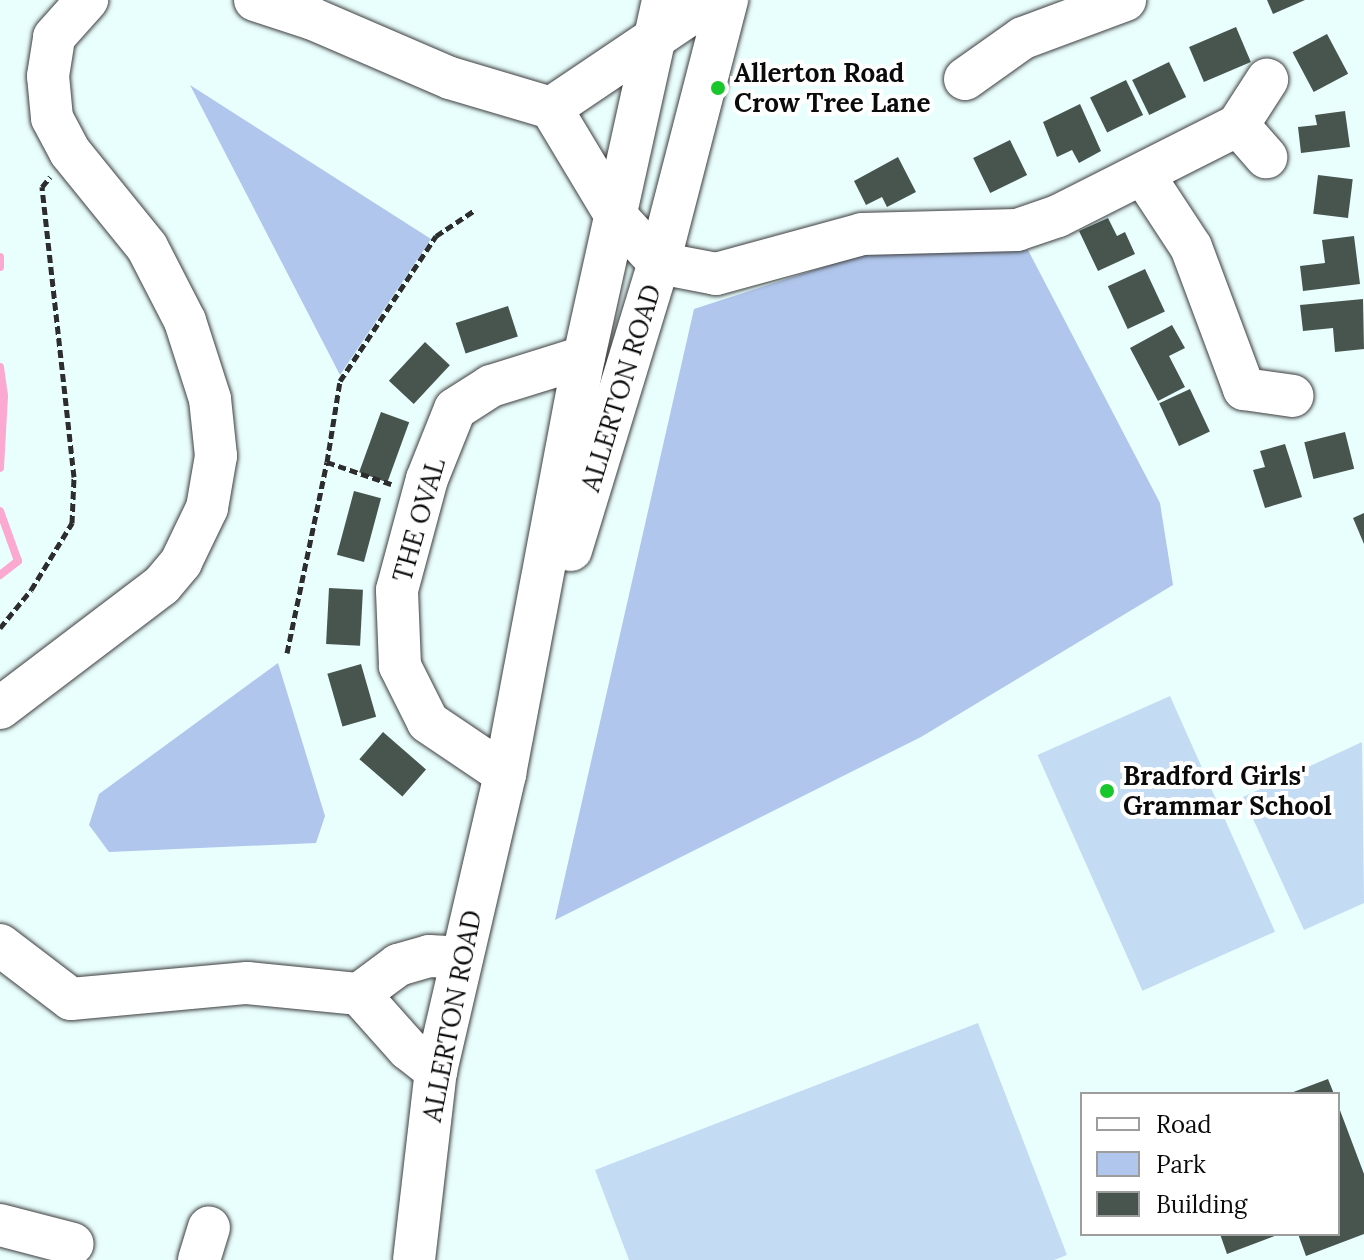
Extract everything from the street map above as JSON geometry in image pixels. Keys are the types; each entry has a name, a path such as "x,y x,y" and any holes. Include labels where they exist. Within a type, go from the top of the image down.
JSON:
{"street":[{"path":"0,708 162,585 181,562 207,508 216,456 210,399 185,321 147,247 70,152 52,118 48,76 54,37 87,0"},
{"path":"255,0 313,19 450,78 551,108 616,216 659,263 716,274 862,234 1017,230 1143,174 1238,125 1267,80"},
{"path":"551,108 659,18 711,0"},
{"name":"ALLERTON ROAD","path":"505,774 659,263 727,0"},
{"path":"965,79 1045,28 1125,0"},
{"name":"ALLERTON ROAD","path":"414,1260 436,1071 505,774 584,357 659,18"},
{"path":"1238,125 1266,157"},
{"path":"1143,174 1191,247 1240,407 1293,396"},
{"name":"THE OVAL","path":"505,774 428,722 400,666 397,590 422,495 455,409 491,386 584,357"},
{"path":"0,945 71,999 247,983 359,994 398,965 429,956 462,958"},
{"path":"359,994 408,1049 436,1071"},
{"path":"0,1225 73,1244"}],"path":[{"path":"0,628 31,590 72,523 74,477 42,187 70,152"},
{"path":"287,653 327,462 340,381 436,236 475,210"},
{"path":"327,462 422,495"}],"green space":[{"path":"190,85 431,239 340,375"},
{"path":"1028,250 1160,503 1173,585 921,737 555,920 694,309 860,255"},
{"path":"278,663 325,816 316,843 109,852 89,825 99,794"}],"shaded area":[{"path":"1170,696 1275,932 1142,991 1038,755"},
{"path":"1362,742 1364,903 1304,930 1243,797"},
{"path":"978,1023 1067,1255 1054,1260 629,1260 595,1170"}],"building":[{"path":"1267,0 1305,0 1273,14"},
{"path":"1236,27 1251,62 1204,82 1189,47"},
{"path":"1327,34 1348,74 1314,92 1293,52"},
{"path":"1169,62 1186,97 1149,115 1132,80"},
{"path":"1126,80 1143,115 1107,133 1090,98"},
{"path":"1080,104 1101,151 1079,163 1072,150 1057,157 1043,122"},
{"path":"1345,111 1350,147 1301,153 1298,127 1317,125 1315,115"},
{"path":"1010,140 1027,175 990,193 973,158"},
{"path":"898,157 916,192 887,207 882,197 866,205 854,181"},
{"path":"1318,175 1353,179 1348,218 1313,214"},
{"path":"1108,218 1117,236 1125,232 1135,254 1098,271 1079,231"},
{"path":"1354,236 1360,284 1303,291 1300,266 1325,263 1322,240"},
{"path":"1145,269 1165,312 1128,329 1108,286"},
{"path":"1363,299 1364,349 1335,352 1333,328 1303,331 1300,305"},
{"path":"508,306 518,336 466,353 456,323"},
{"path":"1172,325 1185,348 1169,356 1185,387 1158,401 1130,348"},
{"path":"425,342 450,365 414,404 389,381"},
{"path":"1190,389 1210,432 1179,446 1159,403"},
{"path":"381,412 409,422 387,482 359,472"},
{"path":"1345,432 1354,469 1313,479 1304,442"},
{"path":"1285,444 1302,497 1265,508 1253,470 1265,467 1260,451"},
{"path":"354,491 381,498 364,562 337,555"},
{"path":"1364,513 1364,544 1353,518"},
{"path":"329,588 363,590 360,646 326,644"},
{"path":"361,664 376,717 343,727 327,674"},
{"path":"383,732 426,769 402,797 359,759"},
{"path":"1328,1079 1333,1092 1293,1092"},
{"path":"1340,1110 1364,1174 1364,1234 1306,1256 1299,1236 1340,1236"},
{"path":"1221,1236 1275,1236 1227,1254"}],"waterway":[{"path":"0,257 0,267"},
{"path":"0,367 4,396 0,468"},
{"path":"0,511 18,561 0,575"}],"place":[{"name":"Allerton Road Crow Tree Lane","path":"718,88"},
{"name":"Bradford Girls' Grammar School","path":"1107,791"}]}
